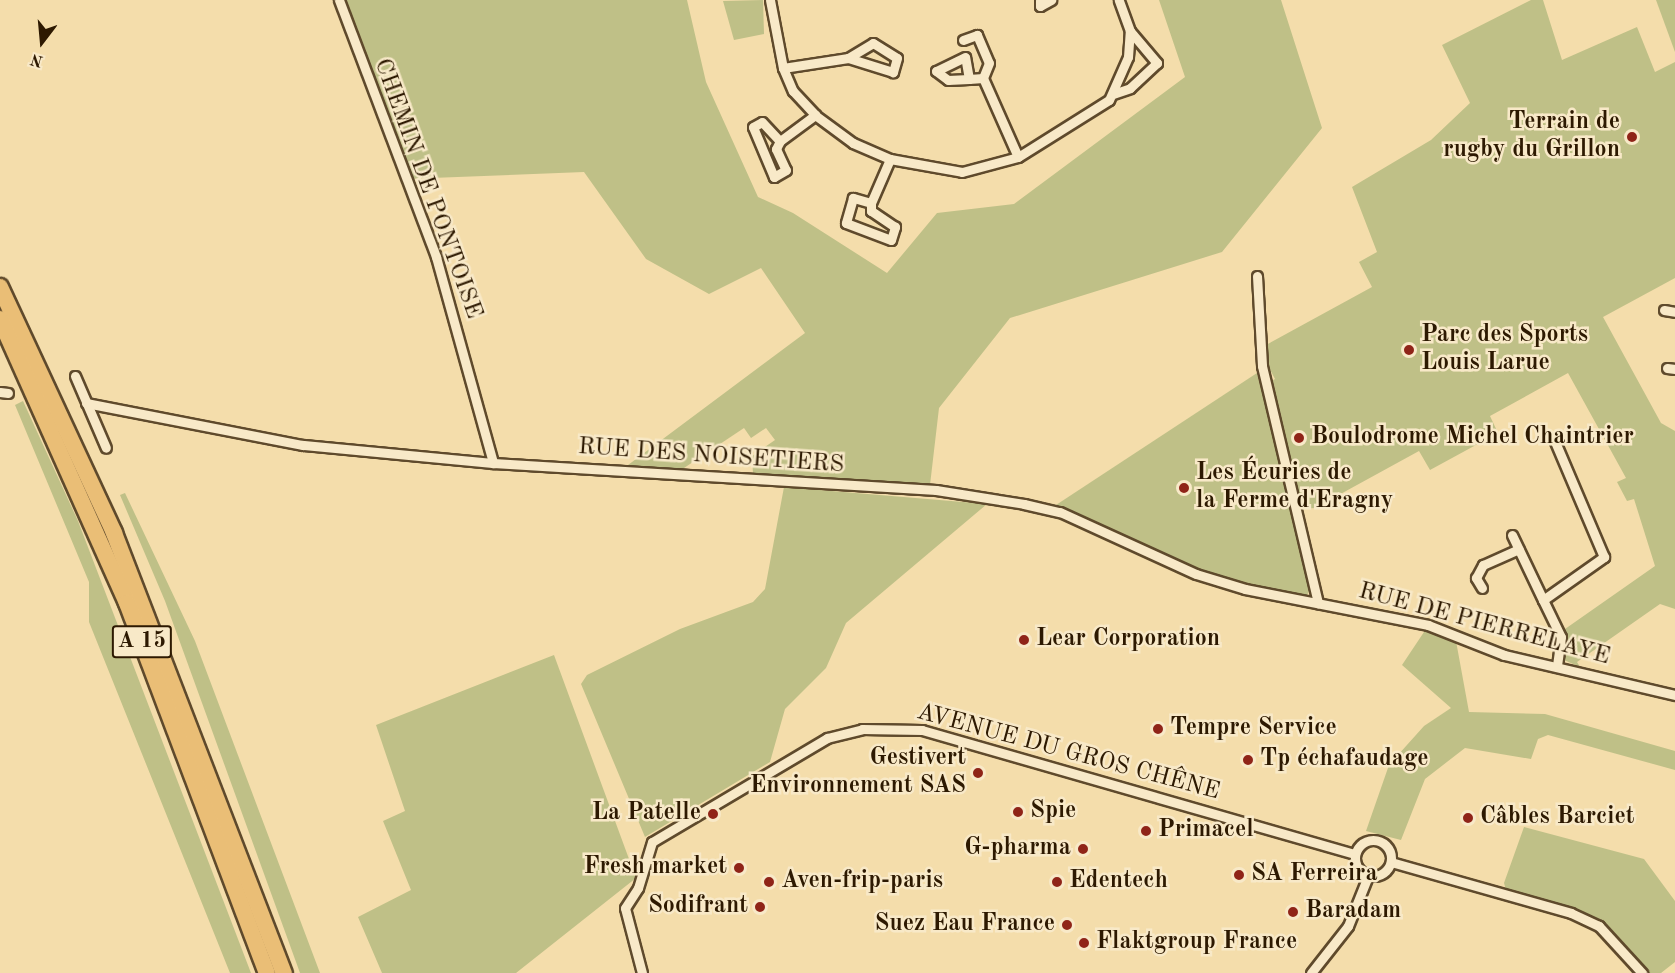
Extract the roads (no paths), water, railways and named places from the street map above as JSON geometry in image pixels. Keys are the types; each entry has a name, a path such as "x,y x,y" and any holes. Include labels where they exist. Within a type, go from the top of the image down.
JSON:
{"highway":[{"name":"A 15","path":"0,287 114,533 284,973"},
{"name":"A 15","path":"0,319 127,603 267,973"}],"street":[{"name":"CHEMIN DE PONTOISE","path":"339,0 436,257 492,463"},
{"path":"770,0 783,68 793,91 815,115 853,143 890,159 962,172 1018,157 1086,119 1113,94 1130,88 1157,63 1130,31 1119,0"},
{"path":"1040,0 1040,6 1051,0"},
{"path":"1113,94 1130,31"},
{"path":"963,40 977,35 989,63 983,78 1018,157"},
{"path":"783,68 848,58 873,43 897,58 892,72 848,58"},
{"path":"969,79 983,78"},
{"path":"780,141 762,122 753,127 774,177 786,170 776,149 780,141 815,115"},
{"path":"871,203 853,198 846,223 891,240 895,227 871,211 871,203 890,159"},
{"path":"1257,276 1262,366 1318,603"},
{"path":"1664,310 1675,312"},
{"path":"75,376 106,448"},
{"name":"RUE DES NOISETIERS","path":"86,404 303,445 492,463 936,490 1024,504 1060,512 1196,574 1318,603"},
{"path":"1543,600 1601,561 1604,553 1554,440"},
{"path":"1512,535 1561,637 1557,667"},
{"path":"1482,588 1476,578 1483,565 1519,549"},
{"name":"RUE DE PIERRELAYE","path":"1318,603 1428,625 1504,655 1675,695"},
{"name":"AVENUE DU GROS CHÊNE","path":"642,973 625,908 642,880 652,842 827,738 862,729 922,730 1355,854"},
{"path":"1374,840 1388,849 1391,862 1381,875 1368,876 1357,868 1355,854 1362,843 1374,840"},
{"path":"1391,862 1571,913 1599,926 1642,973"},
{"path":"1311,973 1348,926 1368,876"}],"place":[{"name":"Terrain de rugby du Grillon","path":"1632,137"},
{"name":"Parc des Sports Louis Larue","path":"1409,350"},
{"name":"Boulodrome Michel Chaintrier","path":"1299,438"},
{"name":"Les Écuries de la Ferme d'Eragny","path":"1184,488"},
{"name":"Lear Corporation","path":"1024,640"},
{"name":"Tempre Service","path":"1158,729"},
{"name":"Tp échafaudage","path":"1248,760"},
{"name":"Gestivert Environnement SAS","path":"978,773"},
{"name":"Spie","path":"1018,812"},
{"name":"La Patelle","path":"713,814"},
{"name":"Câbles Barciet","path":"1468,818"},
{"name":"Primacel","path":"1146,831"},
{"name":"G-pharma","path":"1083,849"},
{"name":"Fresh market","path":"739,868"},
{"name":"SA Ferreira","path":"1239,875"},
{"name":"Aven-frip-paris","path":"769,882"},
{"name":"Edentech","path":"1057,882"},
{"name":"Sodifrant","path":"760,907"},
{"name":"Baradam","path":"1293,912"},
{"name":"Suez Eau France","path":"1067,925"},
{"name":"Flaktgroup France","path":"1084,943"}]}
